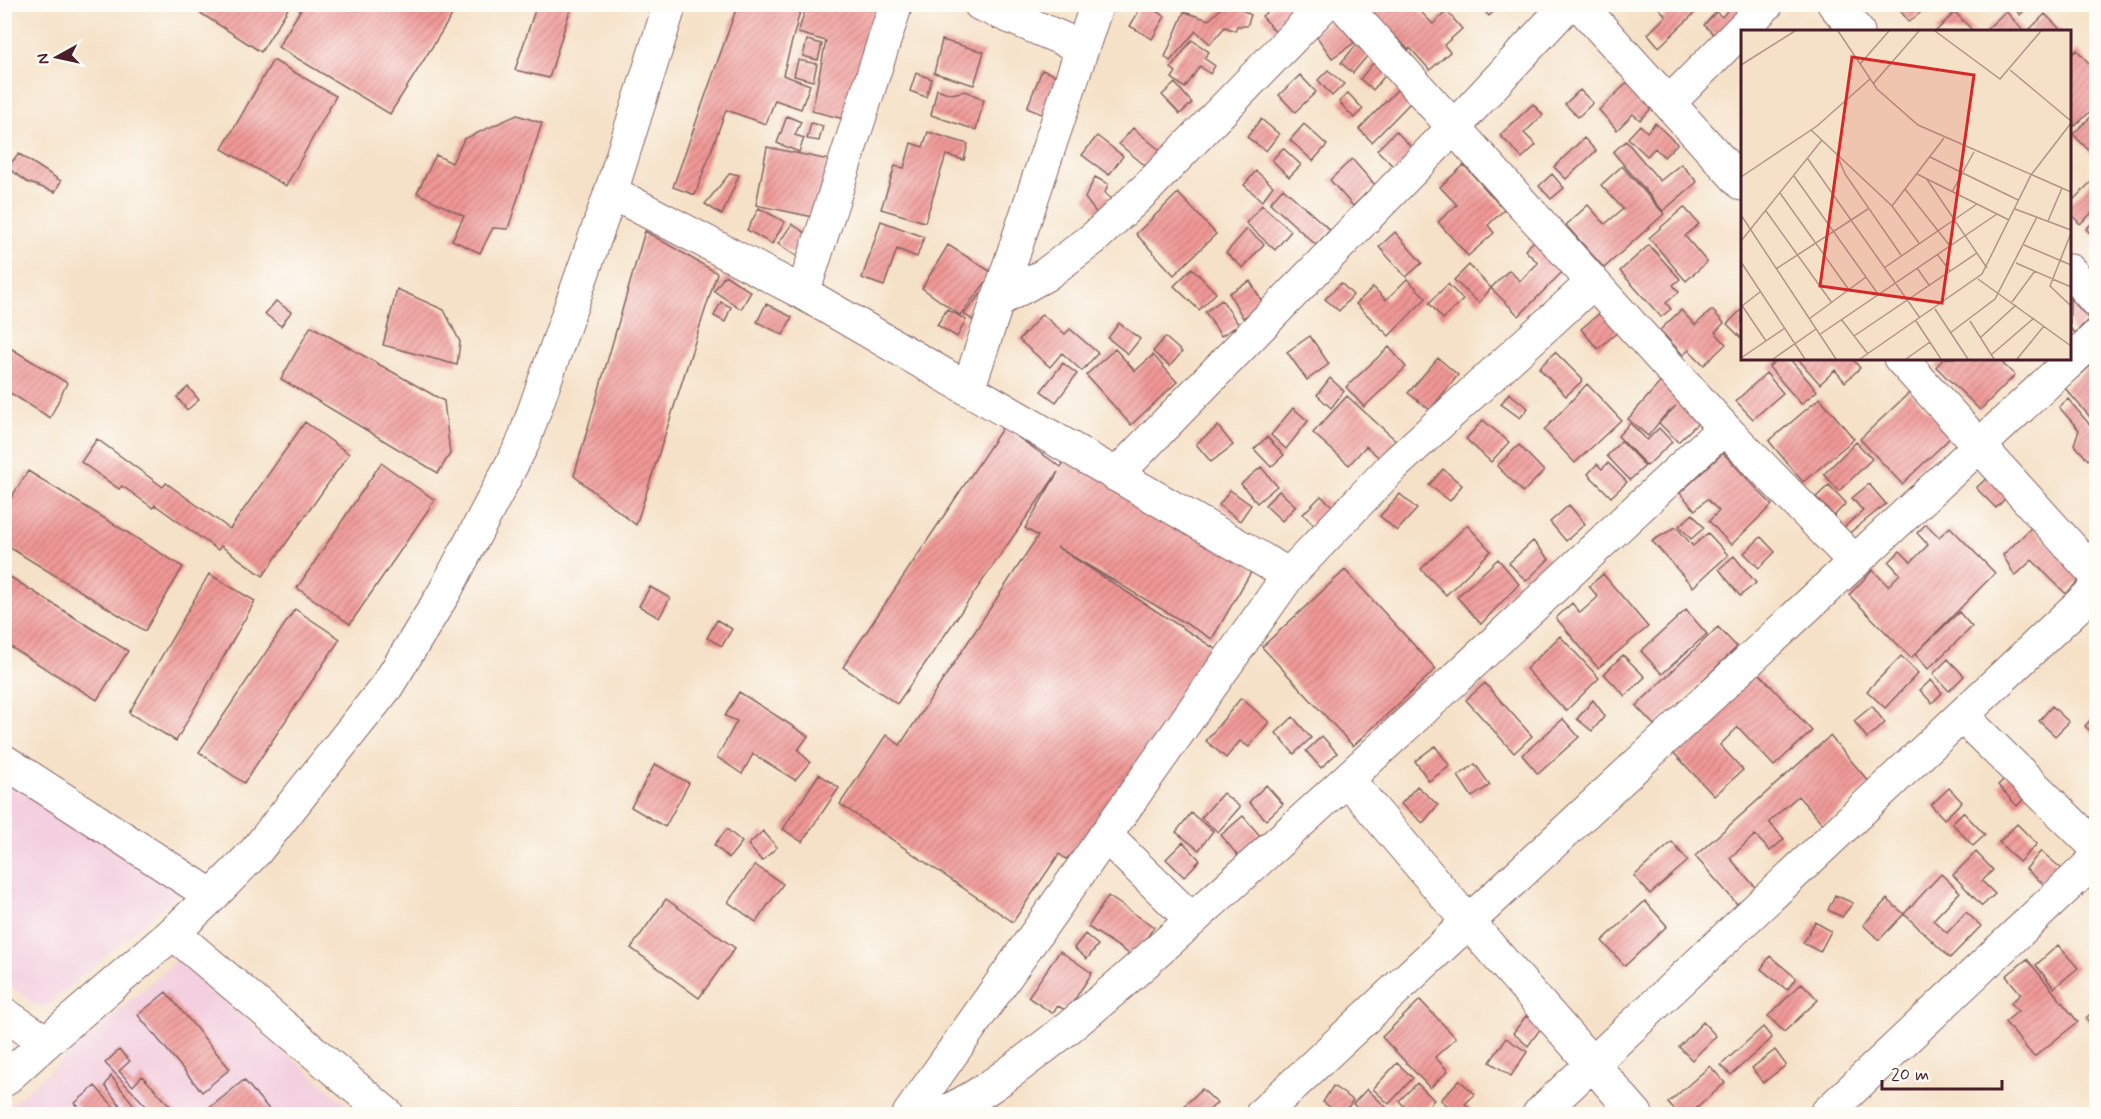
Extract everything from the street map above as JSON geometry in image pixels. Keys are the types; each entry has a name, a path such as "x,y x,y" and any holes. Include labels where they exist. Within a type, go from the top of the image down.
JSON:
{"street":[{"path":"4,1080 173,933 256,851 387,686 444,593 523,443 611,192 670,4"},
{"path":"803,293 896,4"},
{"path":"980,4 1082,47"},
{"path":"968,388 1097,4"},
{"path":"997,302 1045,275 1094,238 1148,187 1325,4"},
{"path":"1343,4 1724,428 1855,562"},
{"path":"1116,475 1454,128 1568,4"},
{"path":"1579,4 1741,182"},
{"path":"1741,30 1767,4"},
{"path":"1834,4 1856,30"},
{"path":"1669,103 1741,30"},
{"path":"611,192 803,293 1289,575"},
{"path":"2071,272 2097,301"},
{"path":"909,1114 1289,575 1393,466 1592,283"},
{"path":"1262,1114 2097,337"},
{"path":"1902,360 2097,575"},
{"path":"940,1114 960,1106 995,1084 1060,1035 1192,920 1348,780 1724,428"},
{"path":"1539,1114 2097,589"},
{"path":"1962,716 2097,847"},
{"path":"4,761 212,896"},
{"path":"1348,780 1468,922 1636,1114"},
{"path":"1105,835 1192,920"},
{"path":"1826,1114 2097,859"},
{"path":"173,933 387,1114"},
{"path":"4,1014 46,1042"}],"shaded area":[{"path":"4,778 181,891 43,1009 5,983"},
{"path":"177,960 357,1114 5,1114 4,1111"}],"building":[{"path":"193,4 291,4 261,52 191,7"},
{"path":"304,4 459,4 390,114 278,47"},
{"path":"537,4 572,4 549,78 515,70"},
{"path":"738,4 802,4 783,75 810,85 801,109 775,100 766,124 726,110 695,195 673,187"},
{"path":"807,4 883,4 852,121 812,111 826,41 798,33"},
{"path":"1143,4 1165,16 1152,39 1130,26"},
{"path":"1226,4 1232,4 1251,15 1247,26 1237,26 1235,31 1225,27 1210,44 1196,31 1170,61 1165,57 1184,12 1209,20"},
{"path":"1276,4 1288,4 1303,21 1281,39 1262,16"},
{"path":"1362,4 1413,4 1433,24 1447,11 1462,29 1444,45 1450,52 1430,70 1410,48 1409,50"},
{"path":"1478,4 1502,4 1489,16"},
{"path":"1655,4 1704,4 1659,47 1648,34 1666,16"},
{"path":"1733,4 1748,17 1720,40 1704,25 1716,12 1722,17"},
{"path":"1895,4 1931,4 1909,22"},
{"path":"2010,4 2030,4 2020,15"},
{"path":"2006,11 2022,30 1986,30"},
{"path":"1955,12 1972,30 1937,30"},
{"path":"2045,14 2061,30 2031,30"},
{"path":"1336,17 1354,43 1332,58 1314,33"},
{"path":"807,40 822,44 818,60 803,56"},
{"path":"942,40 984,52 974,85 934,73"},
{"path":"1192,40 1209,52 1204,58 1215,66 1210,74 1200,66 1185,88 1172,78 1176,72 1171,68"},
{"path":"1356,45 1368,55 1353,73 1341,63"},
{"path":"2077,50 2096,71 2096,106 2075,126 2071,120 2071,55"},
{"path":"273,60 336,96 286,186 222,149"},
{"path":"798,60 817,64 813,81 794,76"},
{"path":"1375,61 1388,72 1373,90 1360,79"},
{"path":"1042,70 1067,80 1051,118 1027,108"},
{"path":"1328,70 1344,84 1332,96 1318,80"},
{"path":"916,73 932,79 926,97 910,91"},
{"path":"1300,75 1316,92 1295,112 1279,95"},
{"path":"1629,81 1654,106 1640,120 1633,114 1617,130 1599,110"},
{"path":"1175,83 1192,103 1180,114 1162,95"},
{"path":"937,89 951,94 966,91 984,100 976,130 931,115"},
{"path":"1398,89 1411,102 1372,142 1359,129"},
{"path":"1580,90 1593,103 1578,117 1565,104"},
{"path":"1348,93 1363,109 1354,118 1339,102"},
{"path":"1533,104 1543,115 1524,133 1536,145 1522,158 1500,135"},
{"path":"2096,112 2096,158 2073,134"},
{"path":"517,115 542,123 508,229 493,228 480,253 452,240 464,216 417,193 436,155 452,163 464,139"},
{"path":"787,116 801,122 795,135 804,138 799,152 777,143"},
{"path":"1261,119 1279,134 1266,151 1247,137"},
{"path":"811,123 823,126 819,141 807,139"},
{"path":"1655,123 1677,144 1664,157 1655,148 1647,156 1628,138 1640,125 1647,132"},
{"path":"1304,124 1327,145 1313,161 1290,140"},
{"path":"1133,128 1162,152 1148,168 1119,144"},
{"path":"1396,131 1417,153 1398,171 1377,150"},
{"path":"928,132 968,144 964,160 946,155 925,222 881,209 895,166 904,168 911,143 923,147"},
{"path":"1097,136 1123,156 1109,175 1082,155"},
{"path":"1584,138 1596,151 1566,179 1554,167"},
{"path":"1626,141 1660,181 1681,164 1697,182 1663,211 1613,152"},
{"path":"767,147 829,160 818,218 756,205"},
{"path":"1283,148 1301,165 1289,177 1272,160"},
{"path":"19,154 61,181 55,192 27,182 7,167"},
{"path":"1352,159 1375,185 1353,206 1330,180"},
{"path":"1464,165 1504,210 1488,225 1494,233 1468,256 1438,222 1457,205 1440,187"},
{"path":"1622,166 1664,214 1604,268 1566,225 1588,205 1605,224 1623,209 1601,185"},
{"path":"1256,171 1273,186 1262,201 1244,185"},
{"path":"730,173 739,175 722,215 705,204"},
{"path":"1552,174 1564,188 1551,199 1539,186"},
{"path":"1095,177 1108,184 1105,193 1116,204 1100,218 1085,198"},
{"path":"2096,177 2096,209 2080,224 2071,214 2071,202"},
{"path":"1283,188 1330,230 1316,245 1270,203"},
{"path":"1178,193 1216,234 1174,275 1136,234"},
{"path":"1262,205 1291,231 1275,250 1246,223"},
{"path":"1684,207 1699,224 1685,236 1707,262 1686,281 1649,238"},
{"path":"759,208 785,222 772,244 747,230"},
{"path":"2096,219 2096,239 2086,229"},
{"path":"881,221 924,237 917,257 897,249 884,286 862,278"},
{"path":"792,224 814,239 801,259 778,244"},
{"path":"1247,229 1264,244 1243,268 1226,253"},
{"path":"645,231 717,273 636,525 574,476"},
{"path":"1395,232 1422,263 1406,277 1379,247"},
{"path":"1538,237 1567,267 1519,316 1491,288 1509,270 1520,281 1538,263 1525,250"},
{"path":"948,245 993,273 960,315 922,288"},
{"path":"1649,245 1680,279 1673,285 1679,292 1666,303 1671,309 1661,317 1620,271"},
{"path":"1469,265 1491,288 1479,303 1454,280"},
{"path":"1192,268 1216,293 1199,310 1174,286"},
{"path":"997,274 983,327 964,314"},
{"path":"725,275 751,292 741,309 714,291"},
{"path":"1407,279 1426,298 1389,336 1356,304 1373,287 1386,300"},
{"path":"1250,281 1264,305 1243,318 1229,293"},
{"path":"1341,283 1353,295 1339,311 1325,299"},
{"path":"1448,284 1463,300 1443,319 1429,303"},
{"path":"397,289 444,310 460,342 457,365 383,345"},
{"path":"2071,299 2089,319 2075,333 2071,329"},
{"path":"1222,300 1239,325 1221,336 1205,312"},
{"path":"276,301 291,312 281,326 265,314"},
{"path":"721,302 731,307 725,322 714,316"},
{"path":"766,304 792,317 783,335 757,322"},
{"path":"947,309 966,320 957,337 937,325"},
{"path":"1681,310 1695,325 1712,310 1724,323 1715,332 1726,344 1704,365 1689,350 1683,355 1660,330"},
{"path":"1741,310 1741,338 1727,324"},
{"path":"1602,311 1619,331 1598,349 1581,329"},
{"path":"1042,314 1065,334 1070,329 1098,353 1082,371 1062,353 1050,367 1019,340"},
{"path":"1119,323 1140,339 1128,354 1108,338"},
{"path":"311,326 444,401 450,454 438,473 281,379"},
{"path":"1310,336 1329,364 1307,380 1287,352"},
{"path":"1165,337 1182,352 1170,366 1153,352"},
{"path":"4,344 67,383 50,418 4,389"},
{"path":"1389,347 1406,367 1364,407 1346,387"},
{"path":"1115,349 1135,371 1153,355 1177,382 1131,425 1086,375"},
{"path":"1555,352 1583,380 1566,396 1539,368"},
{"path":"1438,358 1458,375 1430,410 1408,393"},
{"path":"1776,360 1791,360 1817,391 1801,404 1769,367"},
{"path":"1799,360 1854,360 1860,368 1845,382 1835,370 1820,384"},
{"path":"1942,360 2006,360 2003,364 2015,375 1980,410 1936,367"},
{"path":"2096,361 2096,424 2065,388"},
{"path":"1063,363 1077,374 1056,402 1041,391"},
{"path":"1766,373 1783,393 1753,419 1736,401"},
{"path":"1330,378 1344,391 1331,408 1317,395"},
{"path":"1664,378 1702,419 1678,442 1659,423 1676,406 1664,416 1648,436 1628,419"},
{"path":"1587,384 1621,420 1575,463 1544,430"},
{"path":"188,387 199,400 187,410 177,397"},
{"path":"1910,392 1952,436 1902,484 1860,439"},
{"path":"1509,393 1528,408 1520,418 1501,404"},
{"path":"1347,396 1401,445 1385,463 1366,446 1349,465 1313,433"},
{"path":"1820,398 1854,439 1803,482 1769,441"},
{"path":"2068,399 2096,432 2096,452 2088,460 2074,444 2079,430 2059,407"},
{"path":"1293,408 1308,421 1286,449 1271,435"},
{"path":"1483,420 1509,442 1491,462 1466,439"},
{"path":"305,422 349,454 263,576 221,546 218,550 155,505 153,508 122,486 119,489 81,462 97,439 163,487 166,483 230,529"},
{"path":"1630,423 1647,440 1659,428 1672,442 1647,466 1618,436"},
{"path":"1218,426 1233,445 1211,462 1196,444"},
{"path":"1003,427 1061,467 1067,456 1254,567 1212,639 1057,547 1220,652 1123,811 1066,859 1059,854 1013,922 840,804 886,735 900,745 1038,536 1025,528 1058,472 897,704 843,667"},
{"path":"1267,437 1284,455 1271,467 1254,449"},
{"path":"1621,441 1645,466 1630,480 1607,456"},
{"path":"1856,442 1872,459 1839,491 1824,474"},
{"path":"1519,445 1544,471 1523,492 1497,466"},
{"path":"1723,453 1772,505 1731,545 1709,521 1719,511 1707,499 1695,510 1680,493"},
{"path":"381,463 435,500 350,624 297,588"},
{"path":"1608,463 1627,482 1611,497 1588,474 1597,464 1602,469"},
{"path":"1261,467 1277,486 1257,503 1241,484"},
{"path":"1443,469 1462,485 1450,501 1429,485"},
{"path":"28,471 183,567 145,631 4,544 4,509"},
{"path":"1989,476 2008,496 1996,508 1976,488"},
{"path":"1869,484 1886,504 1848,534 1843,528 1863,511 1852,498"},
{"path":"1829,485 1846,503 1834,516 1816,497"},
{"path":"1230,490 1251,505 1240,521 1219,505"},
{"path":"1279,491 1296,506 1282,521 1265,505"},
{"path":"1400,494 1417,509 1397,531 1380,516"},
{"path":"1321,496 1338,511 1319,530 1303,514"},
{"path":"1569,505 1585,524 1566,541 1550,522"},
{"path":"1693,514 1704,528 1691,539 1679,526"},
{"path":"1926,524 1939,537 1950,527 1995,573 1911,658 1849,595 1873,570 1888,586 1900,574 1889,562 1900,551 1911,562 1928,545 1917,533"},
{"path":"1467,525 1491,551 1446,595 1421,569"},
{"path":"1676,527 1693,546 1708,533 1728,555 1693,587 1652,541"},
{"path":"2032,527 2081,578 2066,594 2032,560 2015,576 2003,555"},
{"path":"1761,537 1775,552 1759,568 1744,553"},
{"path":"1533,541 1549,559 1526,581 1509,563"},
{"path":"1734,556 1756,583 1740,596 1719,569"},
{"path":"1498,559 1519,584 1481,624 1457,597"},
{"path":"1345,570 1436,669 1353,746 1262,647"},
{"path":"4,573 128,651 97,700 4,643"},
{"path":"209,574 255,601 176,741 129,713"},
{"path":"1603,574 1648,627 1598,668 1556,618 1572,603 1580,613 1598,597 1589,586"},
{"path":"650,587 670,598 659,618 639,606"},
{"path":"295,609 340,639 244,783 199,752"},
{"path":"1686,610 1707,634 1662,674 1641,651"},
{"path":"1959,612 1972,627 1928,669 1915,654"},
{"path":"717,620 732,629 722,646 707,638"},
{"path":"1718,627 1737,647 1655,726 1636,706"},
{"path":"1560,636 1599,678 1566,711 1526,669"},
{"path":"1623,655 1645,677 1625,696 1604,674"},
{"path":"1901,656 1918,673 1885,708 1867,691"},
{"path":"1948,659 1964,676 1949,691 1933,674"},
{"path":"1758,672 1812,731 1774,766 1738,727 1720,745 1743,770 1714,796 1673,752"},
{"path":"1931,680 1942,693 1932,703 1920,690"},
{"path":"1485,683 1532,736 1514,753 1466,700"},
{"path":"739,692 808,736 798,750 810,762 795,780 753,754 742,774 717,757 737,721 725,716"},
{"path":"1241,698 1269,722 1249,747 1240,741 1226,758 1206,741"},
{"path":"1593,700 1605,716 1592,731 1577,719"},
{"path":"1872,706 1885,723 1867,738 1854,721"},
{"path":"2052,706 2069,722 2055,736 2039,721"},
{"path":"2096,714 2096,737 2085,726"},
{"path":"1293,717 1311,738 1294,754 1276,733"},
{"path":"1563,719 1579,737 1538,774 1522,755"},
{"path":"1322,736 1337,753 1321,768 1306,751"},
{"path":"1830,736 1870,783 1823,824 1798,796 1769,822 1784,839 1770,851 1755,835 1730,858 1756,888 1737,904 1695,856"},
{"path":"1435,746 1450,766 1429,781 1415,761"},
{"path":"655,764 689,783 665,827 631,807"},
{"path":"1475,764 1490,785 1472,797 1458,776"},
{"path":"2011,773 2030,792 2017,806 1998,785"},
{"path":"819,774 839,788 802,842 783,829"},
{"path":"1266,785 1283,804 1266,820 1249,802"},
{"path":"1417,786 1438,805 1423,823 1401,804"},
{"path":"1949,788 1962,802 1944,819 1931,805"},
{"path":"1223,793 1240,807 1218,832 1201,818"},
{"path":"1963,812 1985,835 1973,846 1952,823"},
{"path":"1191,813 1213,831 1199,850 1176,832"},
{"path":"1243,816 1261,837 1238,856 1221,835"},
{"path":"2017,824 2037,844 2019,862 1999,842"},
{"path":"727,829 742,842 729,858 714,845"},
{"path":"763,831 777,847 762,861 748,845"},
{"path":"1183,842 1200,860 1184,877 1166,859"},
{"path":"1672,842 1688,861 1650,894 1634,876"},
{"path":"2041,851 2063,870 2048,888 2026,869"},
{"path":"1976,852 1993,870 1982,881 1995,894 1982,906 1953,875"},
{"path":"755,865 783,884 756,922 728,902"},
{"path":"1941,874 1960,892 1933,920 1947,933 1966,912 1981,926 1950,958 1904,914"},
{"path":"1835,895 1853,903 1842,917 1828,910"},
{"path":"1108,896 1154,927 1134,957 1088,927"},
{"path":"666,899 735,948 699,998 631,948"},
{"path":"1887,899 1904,914 1879,940 1863,925"},
{"path":"1645,901 1667,926 1625,966 1602,941"},
{"path":"1815,922 1831,931 1820,952 1803,943"},
{"path":"1085,934 1098,945 1087,959 1074,948"},
{"path":"2058,945 2078,968 2054,988 2036,965"},
{"path":"1060,951 1092,973 1067,1011 1058,1006 1052,1013 1028,997"},
{"path":"1770,956 1796,978 1787,990 1761,969"},
{"path":"2027,959 2078,1022 2034,1057 2005,1022 2018,1011 2011,1003 2021,994 2006,976"},
{"path":"1802,983 1818,1000 1784,1032 1768,1016"},
{"path":"166,992 230,1069 202,1092 138,1015"},
{"path":"1420,1000 1456,1038 1435,1057 1448,1071 1430,1088 1382,1037"},
{"path":"2096,1009 2096,1030 2086,1018"},
{"path":"1526,1016 1541,1028 1528,1046 1513,1033"},
{"path":"1703,1022 1716,1036 1692,1060 1679,1047"},
{"path":"1763,1027 1772,1038 1731,1075 1721,1065"},
{"path":"1506,1038 1527,1052 1511,1076 1490,1062"},
{"path":"119,1050 130,1061 119,1071 133,1086 142,1076 178,1114 146,1114 150,1110 105,1063"},
{"path":"1775,1050 1786,1065 1763,1083 1752,1068"},
{"path":"1397,1063 1413,1078 1389,1104 1373,1089"},
{"path":"1710,1066 1725,1083 1690,1114 1678,1114 1668,1103"},
{"path":"111,1076 141,1114 124,1114 126,1113 105,1086"},
{"path":"244,1080 273,1114 202,1114"},
{"path":"1459,1080 1475,1094 1465,1104 1474,1112 1472,1114 1457,1114 1441,1100"},
{"path":"1417,1083 1434,1100 1420,1114 1412,1114 1399,1101"},
{"path":"95,1086 114,1107 106,1114 85,1114 75,1103"},
{"path":"1333,1086 1353,1100 1344,1114 1340,1114 1323,1102"},
{"path":"1202,1089 1217,1103 1205,1114 1194,1114 1185,1105"},
{"path":"1367,1089 1387,1108 1381,1114 1364,1114 1353,1104"}]}
